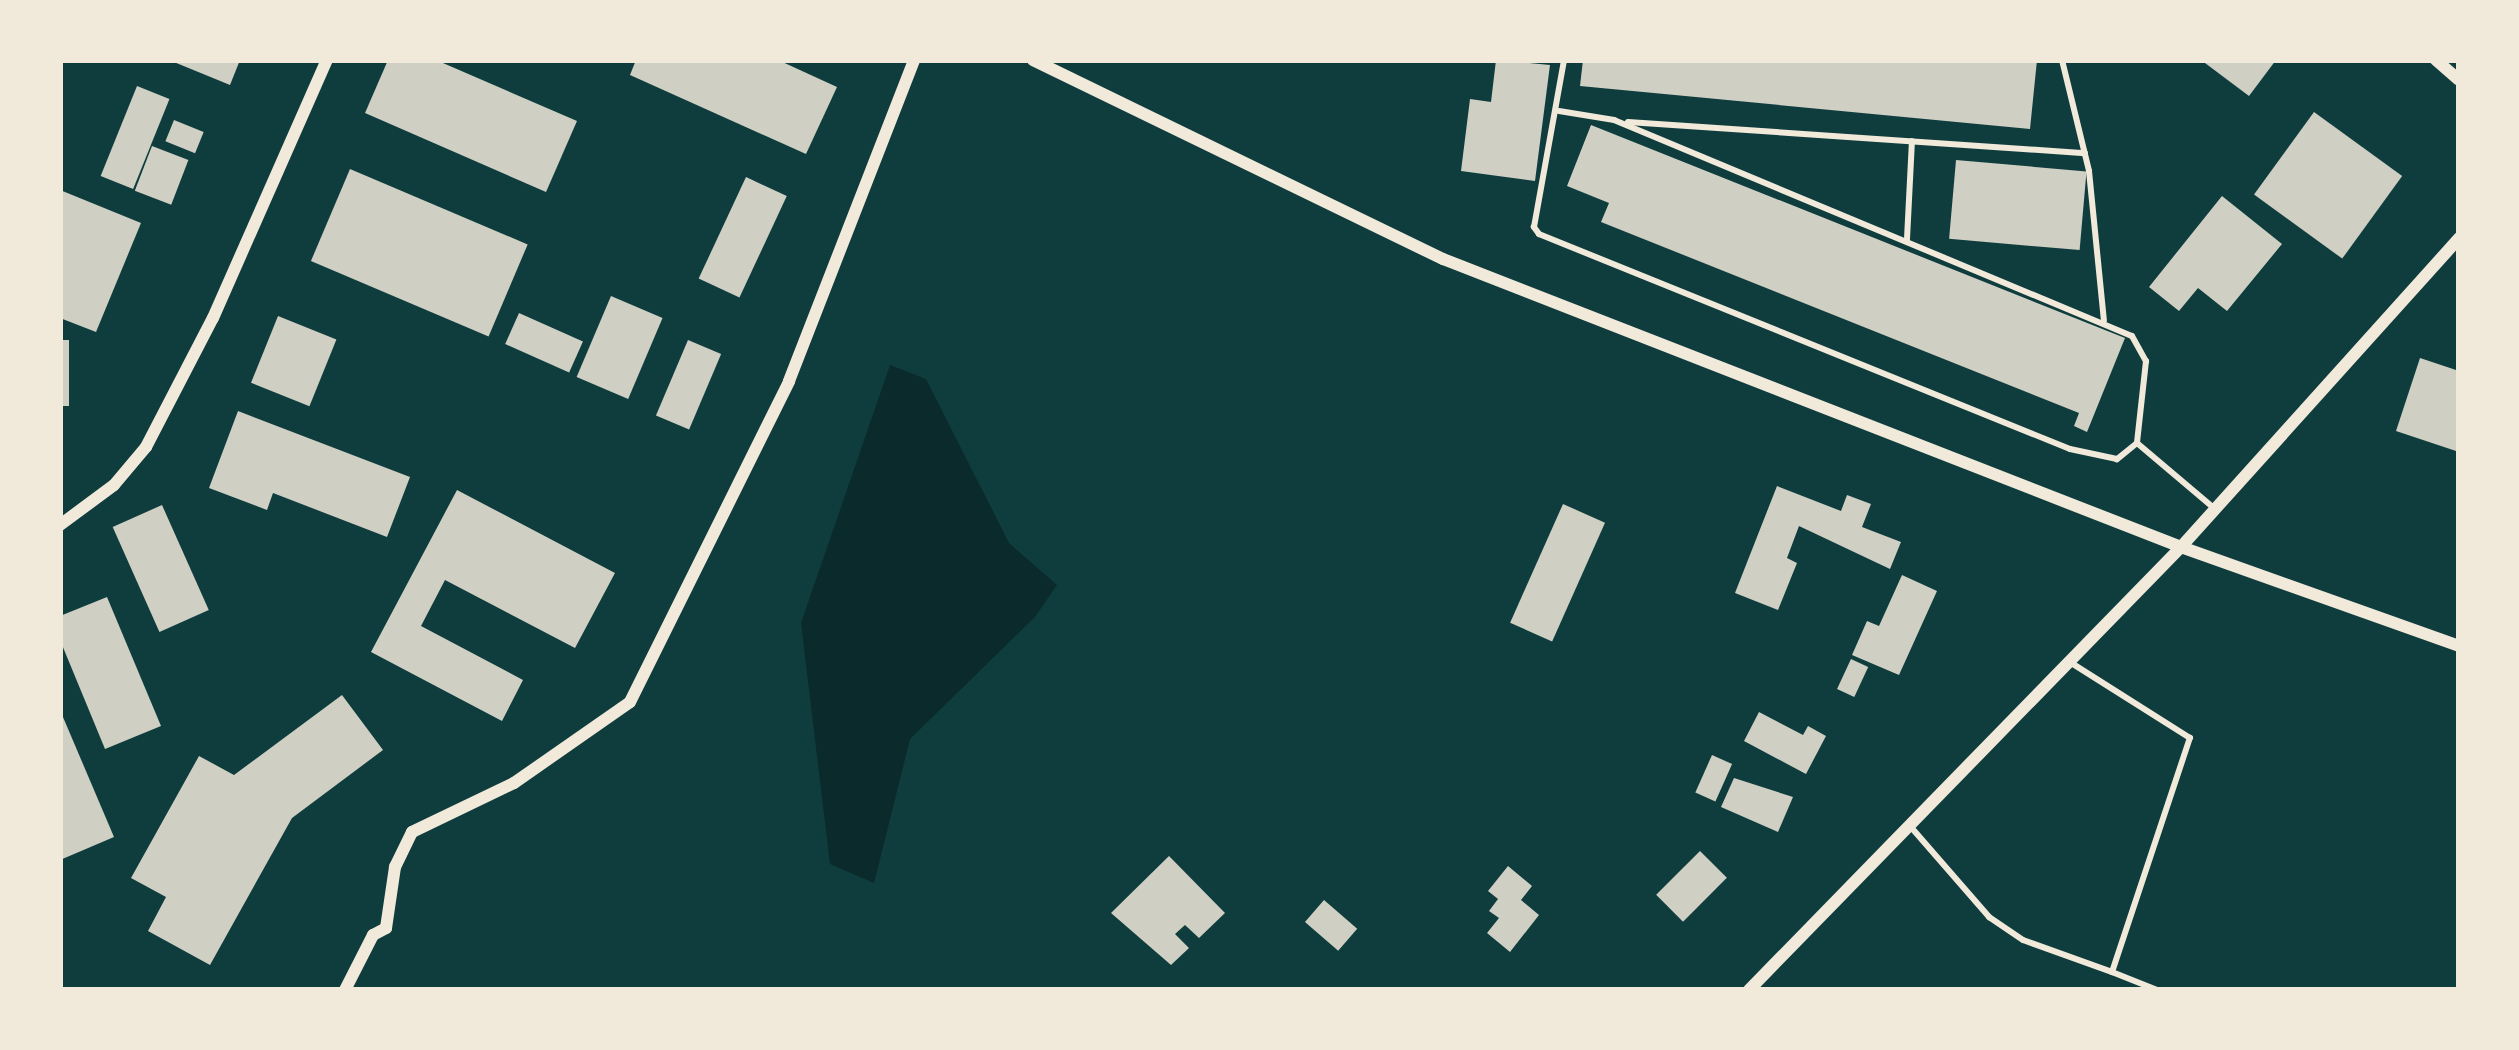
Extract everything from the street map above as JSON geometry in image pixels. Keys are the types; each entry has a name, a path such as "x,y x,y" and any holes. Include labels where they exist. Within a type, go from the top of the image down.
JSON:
{"street":[{"path":"60,525 114,485 146,447 214,318 327,60"},
{"path":"345,990 373,935 386,928 395,867 412,832 514,783 630,702 790,381 914,60"},
{"path":"1033,60 1443,259 2181,547 2459,646"},
{"path":"2436,60 2459,80"},
{"path":"1749,990 2181,547 2459,238"}],"lane":[{"path":"1564,60 1559,111 1534,227 1539,234 2070,449 2117,459 2137,443 2146,361 2132,336 2104,320 1615,120"},
{"path":"2062,60 2085,153 2104,320"},
{"path":"1559,111 1615,120 2085,153"},
{"path":"1907,239 1912,140"},
{"path":"2137,443 2214,508"},
{"path":"2071,662 2190,738 2112,972"},
{"path":"1910,826 1989,917 2023,940 2158,990"}],"water":[{"path":"890,365 926,379 1009,543 1057,585 1035,617 910,739 874,883 830,864 801,623"}],"building":[{"path":"169,60 240,60 230,85"},
{"path":"388,60 436,60 577,121 546,192 365,113"},
{"path":"636,60 778,60 837,87 806,154 630,75"},
{"path":"1496,60 1550,65 1535,181 1461,171 1470,99 1491,102"},
{"path":"1583,60 2037,60 2030,129 1580,86"},
{"path":"2201,60 2276,60 2249,96"},
{"path":"137,86 169,99 133,189 101,176"},
{"path":"2314,112 2402,176 2342,259 2254,195"},
{"path":"174,120 204,132 195,153 165,141"},
{"path":"1591,125 2125,338 2087,432 2074,426 2079,413 1601,222 1609,203 1567,186"},
{"path":"152,146 188,160 171,205 135,191"},
{"path":"1956,160 2087,171 2080,250 1949,239"},
{"path":"350,169 528,244 489,336 311,261"},
{"path":"746,177 787,196 739,298 699,279"},
{"path":"60,190 141,223 96,332 60,318"},
{"path":"2222,196 2282,244 2227,311 2198,288 2179,311 2149,287"},
{"path":"611,296 663,318 628,399 577,377"},
{"path":"519,313 583,341 569,373 505,344"},
{"path":"278,316 336,340 309,406 251,383"},
{"path":"60,340 69,340 69,406 60,406"},
{"path":"688,340 721,354 689,430 656,415"},
{"path":"2420,358 2459,371 2459,452 2396,431"},
{"path":"238,411 410,477 387,537 273,493 267,510 209,488"},
{"path":"1777,486 1841,511 1847,495 1871,504 1862,527 1901,542 1890,569 1799,526 1787,558 1797,563 1778,610 1735,593"},
{"path":"457,490 615,573 575,648 445,580 421,626 523,680 502,721 371,652"},
{"path":"1563,504 1605,523 1552,641 1510,623"},
{"path":"162,505 209,610 159,632 113,527"},
{"path":"1902,575 1937,591 1899,675 1852,655 1867,621 1879,626"},
{"path":"107,597 161,726 105,749 60,640 60,616"},
{"path":"1851,659 1868,667 1854,697 1837,689"},
{"path":"342,695 383,750 292,818 210,965 148,931 166,897 131,878 199,756 234,775"},
{"path":"60,710 114,837 60,860"},
{"path":"1759,712 1803,735 1808,726 1826,736 1806,774 1744,741"},
{"path":"1712,755 1732,764 1715,801 1695,792"},
{"path":"1734,778 1793,797 1778,832 1721,807"},
{"path":"1700,851 1727,878 1683,922 1656,895"},
{"path":"1169,856 1225,913 1199,938 1185,925 1175,934 1189,948 1171,965 1111,913"},
{"path":"1508,866 1532,886 1521,900 1539,915 1510,952 1487,933 1499,918 1489,911 1498,899 1488,891"},
{"path":"1324,900 1357,929 1338,951 1305,922"}]}
